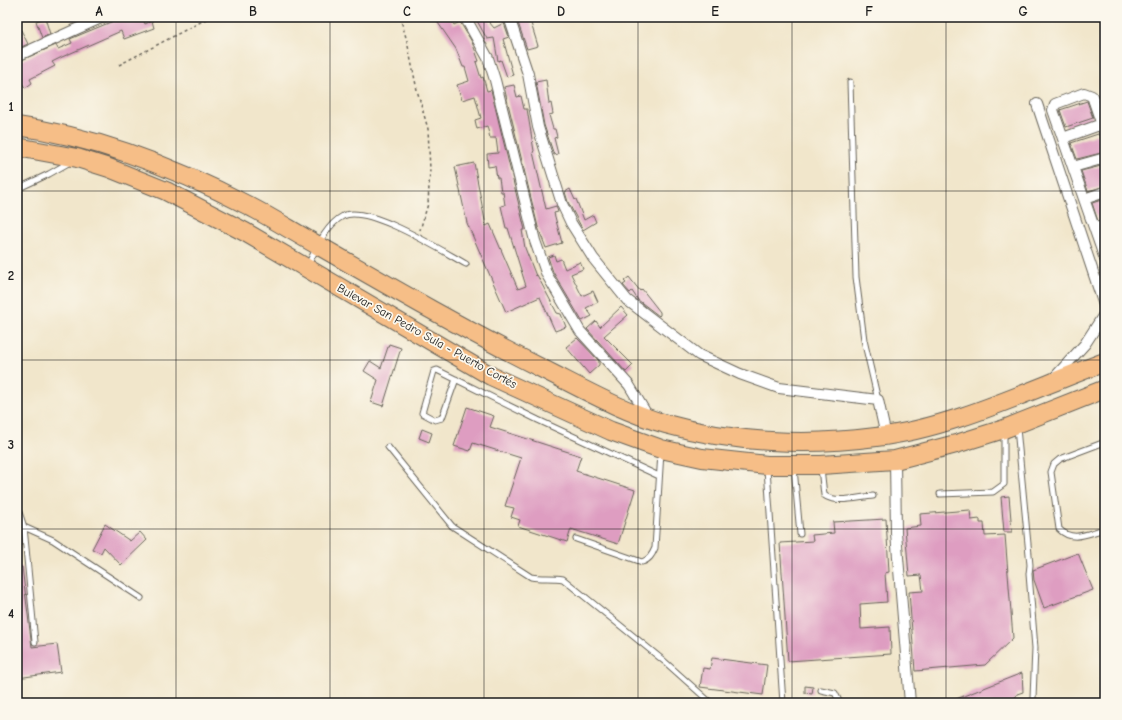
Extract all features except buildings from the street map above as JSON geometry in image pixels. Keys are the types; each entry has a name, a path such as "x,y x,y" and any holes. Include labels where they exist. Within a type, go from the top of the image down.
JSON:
{"highway":[{"path":"17,126 70,135 128,151 181,174 249,206 503,349 618,406 649,418 710,434 759,440 808,442 886,436 941,423 1105,362"},
{"name":"Bulevar San Pedro Sula - Puerto Cortés","path":"17,147 77,158 109,168 166,191 245,232 491,376 611,431 661,450 702,458 767,465 821,465 895,460 956,444 1010,426 1105,389"}],"street":[{"path":"17,56 103,17"},
{"path":"465,17 488,58 495,80 535,241 548,275 580,331 629,386 649,418"},
{"path":"509,17 528,74 538,127 562,204 571,223 598,266 627,300 698,355 740,374 779,388 878,400 886,436"},
{"path":"1105,134 1092,96 1084,93 1055,104 1053,107 1105,259"},
{"path":"1037,104 1105,308"},
{"path":"1063,138 1102,124"},
{"path":"1073,167 1105,158"},
{"path":"1084,200 1105,192"},
{"path":"1094,229 1105,225"},
{"path":"1050,382 1085,344 1105,314"},
{"path":"895,460 896,533 910,703"}],"lane":[{"path":"850,82 856,277 864,340 878,400"},
{"path":"17,189 49,174 77,158"},
{"path":"306,268 318,246 336,221 348,214 357,213 370,216 417,238 466,264"},
{"path":"456,378 442,418 435,420 422,413 434,371 436,370 456,378 538,420 659,476"},
{"path":"940,494 993,492 1000,488 1004,484 1010,426"},
{"path":"1010,426 1030,566 1029,574 1035,648 1033,698"},
{"path":"1105,442 1060,459 1054,464 1051,472 1059,529 1066,536 1074,537 1105,529"},
{"path":"388,447 452,526 531,577 540,579 550,577 563,579 664,661 711,703"},
{"path":"576,539 642,562 652,555 655,548 661,450"},
{"path":"767,465 783,703"},
{"path":"794,465 800,534"},
{"path":"821,465 824,495 828,498 834,500 873,496"},
{"path":"17,506 24,526 35,642"},
{"path":"24,526 59,544 141,598"},
{"path":"821,690 835,692 840,703"}],"path":[{"path":"119,65 210,17"},
{"path":"400,17 407,41 416,90 428,129 430,169 428,204 417,238"}]}
